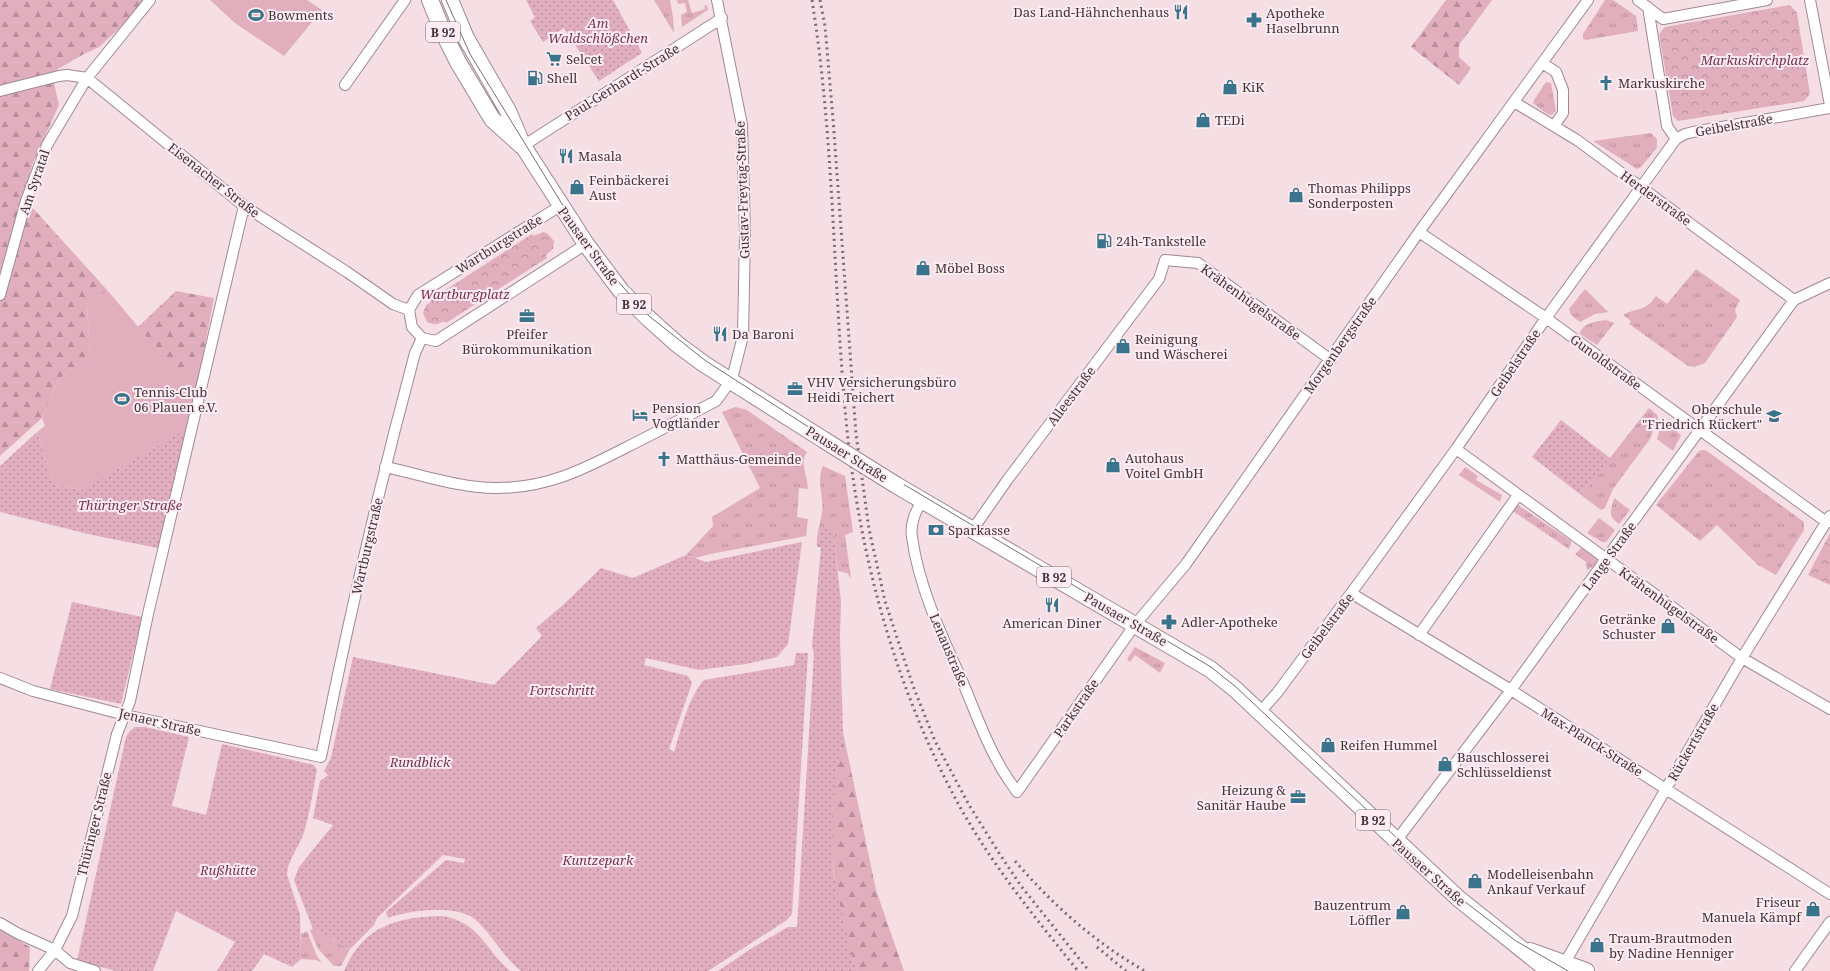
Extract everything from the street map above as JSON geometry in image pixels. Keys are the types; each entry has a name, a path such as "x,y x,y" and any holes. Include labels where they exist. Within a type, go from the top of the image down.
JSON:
{"main road":[{"name":"Pausaer Straße","path":"430,0 443,32 458,62 492,119 523,146"},
{"name":"Pausaer Straße","path":"450,0 466,38 508,111 523,146 560,206 621,291 677,344 731,381 896,485 1210,669 1260,712 1396,841 1464,903 1489,925 1521,947 1549,971"},
{"name":"Pausaer Straße","path":"1521,947 1562,967 1586,971"}],"street":[{"name":"Am Syratal","path":"0,295 26,201 47,145 87,78 150,0"},
{"path":"345,85 405,0"},
{"name":"Gustav-Freytag-Straße","path":"717,0 722,18 742,125 745,234 742,336 731,381"},
{"name":"Morgenbergstraße","path":"1135,625 1186,564 1331,360 1419,232 1588,0"},
{"path":"1638,0 1663,19 1767,0"},
{"path":"1810,0 1830,105"},
{"path":"1648,7 1667,126 1676,139"},
{"name":"Paul-Gerhardt-Straße","path":"523,146 722,18"},
{"path":"1542,63 1556,72 1563,90 1563,113 1554,126"},
{"path":"0,91 59,76 67,75 87,78"},
{"name":"Eisenacher Straße","path":"87,78 244,206 347,272 393,304 409,310"},
{"name":"Herderstraße","path":"1514,102 1577,140 1794,300"},
{"name":"Geibelstraße","path":"1260,712 1277,694 1456,449 1546,318 1676,139 1685,134 1830,108"},
{"name":"Thüringer Straße","path":"38,971 55,950 72,916 117,734 130,701 148,614 210,356 244,206"},
{"name":"Wartburgstraße","path":"409,310 418,295 560,206"},
{"name":"Gunoldstraße","path":"1419,232 1546,318 1699,431 1828,520"},
{"path":"409,310 412,327 422,338 436,341 586,244"},
{"name":"Krähenhügelstraße","path":"1165,260 1198,263 1331,360"},
{"name":"Alleestraße","path":"973,529 1012,473 1159,279 1165,260"},
{"name":"Lange Straße","path":"1396,841 1511,690 1607,560 1794,300 1830,283"},
{"name":"Wartburgstraße","path":"321,757 336,680 385,466 415,353 422,338"},
{"path":"385,466 477,487 498,488 529,486 558,480 584,470 716,401 731,381"},
{"name":"Krähenhügelstraße","path":"1456,449 1742,658 1830,709"},
{"path":"1419,634 1518,495"},
{"name":"Lenaustraße","path":"924,501 912,524 912,536 920,573 932,611 983,734 999,766 1018,792"},
{"name":"Rückertstraße","path":"1562,967 1742,658 1828,520"},
{"name":"Max-Planck-Straße","path":"1351,593 1511,690 1830,894"},
{"name":"Parkstraße","path":"1018,792 1135,625"},
{"name":"Jenaer Straße","path":"0,678 33,691 125,715 321,757"},
{"path":"1795,971 1830,922"},
{"path":"0,923 17,933 55,950 70,963 95,971"}],"green space":[{"path":"0,0 143,0 124,24 99,47 58,69 54,83 59,105 33,163 22,200 31,206 108,291 87,303 90,355 58,380 42,418 0,456"},
{"path":"210,0 307,0 322,10 284,56 235,23"},
{"name":"Am Waldschlößchen","path":"526,0 613,0 642,53 599,81 564,28 543,42 530,21 535,17"},
{"path":"654,0 670,0 674,33"},
{"path":"677,0 688,0 692,13 705,9 704,6 707,5 708,10 682,27 681,15 687,12 685,3 678,4"},
{"path":"1446,0 1492,0 1459,45 1459,57 1471,68 1459,85 1411,47"},
{"path":"1605,0 1613,0 1636,16 1638,31 1586,40 1583,39 1583,34"},
{"name":"Markuskirchplatz","path":"1790,5 1797,13 1810,94 1804,101 1678,121 1673,116 1659,34 1665,27"},
{"path":"1546,82 1551,83 1556,111 1551,115 1547,114 1533,103"},
{"path":"1651,133 1657,139 1657,148 1641,167 1637,169 1593,141"},
{"name":"Wartburgplatz","path":"544,232 554,241 553,249 546,255 547,258 446,323 444,321 436,324 427,322 423,313 426,305 431,302 430,300 532,234 533,236"},
{"path":"1696,269 1740,300 1735,310 1737,317 1705,363 1694,367 1688,366 1629,324 1631,321 1623,315 1649,305 1656,296 1667,304"},
{"path":"1585,289 1609,312 1595,314 1580,322 1571,315 1569,309"},
{"name":"Tennis-Club 06 Plauen e.V.","path":"108,291 182,379 201,366 186,429 81,490 53,484 37,432 45,426 42,418 58,380 90,355 87,303"},
{"path":"176,291 214,298 201,366 182,379 138,327"},
{"path":"1606,320 1614,323 1597,345 1580,334 1581,330 1587,325"},
{"path":"735,407 747,410 807,452 804,465 808,489 799,488 797,517 808,519 806,536 696,558 686,555 713,526 712,517 760,488 722,412"},
{"path":"1649,408 1657,415 1658,418 1650,439 1613,489 1605,508 1601,510 1581,495"},
{"path":"1561,420 1610,458 1581,495 1532,457"},
{"path":"1664,422 1681,435 1673,451 1657,439 1660,428"},
{"name":"Thüringer Straße","path":"186,429 158,548 92,535 0,512 0,466 37,432 53,484 81,490"},
{"path":"1699,451 1707,451 1804,522 1804,530 1776,575 1758,565 1717,525 1700,541 1656,505"},
{"path":"823,466 845,476 853,532 845,535 851,578 847,573 838,571 833,528 821,529 821,547 817,547 822,513 820,477"},
{"path":"1465,467 1478,476 1476,480 1502,495 1500,502 1459,475"},
{"path":"1614,498 1630,510 1619,524 1611,516"},
{"path":"1518,505 1571,541 1569,549 1511,510 1514,506"},
{"path":"1599,518 1615,530 1606,542 1602,542 1587,533"},
{"path":"821,528 833,528 841,602 840,637 843,732 832,813 833,872 851,954 857,971 718,971 752,948 788,927 797,927 814,653 812,646 821,547"},
{"path":"1830,533 1830,585 1808,575"},
{"path":"802,542 788,644 777,657 746,664 699,670 646,658 644,665 688,676 692,683 669,749 674,752 689,705 693,696 704,680 794,665 796,653 808,653 792,914 787,920 708,971 521,971 509,960 478,922 470,916 447,910 434,910 397,915 388,918 386,912 446,860 464,863 465,859 443,855 377,918 374,925 350,949 313,929 294,880 299,867 333,825 313,818 320,781 328,775 324,771 331,758 353,657 494,685 542,636 536,628 564,604 601,568 633,578 686,555 706,562"},
{"path":"1586,547 1597,556 1598,561 1595,566 1587,570 1586,562 1575,554 1581,548"},
{"path":"72,602 142,617 121,704 50,689"},
{"path":"1135,647 1165,663 1160,673 1135,655 1130,662 1127,659"},
{"name":"Rußhütte","path":"135,727 145,727 189,737 172,806 206,815 222,744 314,765 317,770 306,824 302,837 289,864 287,875 300,914 301,959 292,967 264,954 252,971 217,971 235,942 176,911 153,971 116,971 77,961 126,737"},
{"path":"843,732 876,890 904,971 857,971 845,934 834,871 831,830 833,801"},
{"path":"443,916 455,919 474,931 510,971 344,971 352,955 361,943 384,927 411,919"},
{"path":"0,929 30,947 29,971 0,971"},
{"path":"313,929 350,949 341,966 334,966 318,949 310,930"},
{"path":"307,931 317,956 322,963 316,960 301,959 301,934"}],"tram line":[{"path":"446,0 470,54 562,204 606,268 649,316 706,361 824,437 1211,667 1236,687 1464,901 1516,941 1568,971"}],"railway":[{"path":"812,0 824,99 832,198 840,347 849,451 867,556 880,608 896,660 914,710 960,807 986,850 1001,871 1031,912 1078,971"},
{"path":"820,0 825,26 833,119 856,434 869,529 885,601 913,686 935,741 969,805 1021,886 1089,971"},
{"path":"1015,861 1044,893 1075,922 1126,960 1145,971"},
{"path":"1097,947 1126,971"}],"place":[{"name":"Das Land-Hähnchenhaus","path":"1181,12"},
{"name":"Bowments","path":"256,15"},
{"name":"Apotheke Haselbrunn","path":"1254,20"},
{"name":"Selcet","path":"554,59"},
{"name":"Shell","path":"535,78"},
{"name":"Markuskirche","path":"1606,83"},
{"name":"KiK","path":"1230,87"},
{"name":"TEDi","path":"1203,120"},
{"name":"Masala","path":"566,156"},
{"name":"Feinbäckerei Aust","path":"577,187"},
{"name":"Thomas Philipps Sonderposten","path":"1296,195"},
{"name":"24h-Tankstelle","path":"1104,241"},
{"name":"Möbel Boss","path":"923,268"},
{"name":"Pfeifer Bürokommunikation","path":"527,316"},
{"name":"Da Baroni","path":"720,334"},
{"name":"Reinigung und Wäscherei","path":"1123,346"},
{"name":"VHV Versicherungsbüro Heidi Teichert","path":"795,389"},
{"name":"Tennis-Club 06 Plauen e.V.","path":"122,399"},
{"name":"Pension Vogtländer","path":"640,415"},
{"name":"Oberschule \"Friedrich Rückert\"","path":"1774,416"},
{"name":"Matthäus-Gemeinde","path":"664,459"},
{"name":"Autohaus Voitel GmbH","path":"1113,465"},
{"name":"Sparkasse","path":"936,530"},
{"name":"American Diner","path":"1052,605"},
{"name":"Adler-Apotheke","path":"1169,622"},
{"name":"Getränke Schuster","path":"1668,626"},
{"name":"Reifen Hummel","path":"1328,745"},
{"name":"Bauschlosserei Schlüsseldienst","path":"1445,764"},
{"name":"Heizung & Sanitär Haube","path":"1298,797"},
{"name":"Modelleisenbahn Ankauf Verkauf","path":"1475,881"},
{"name":"Friseur Manuela Kämpf","path":"1813,909"},
{"name":"Bauzentrum Löffler","path":"1403,912"},
{"name":"Traum-Brautmoden by Nadine Henniger","path":"1597,945"}],"park label":[{"name":"Fortschritt","path":"562,690"},
{"name":"Rundblick","path":"420,762"},
{"name":"Kuntzepark","path":"598,860"}]}
